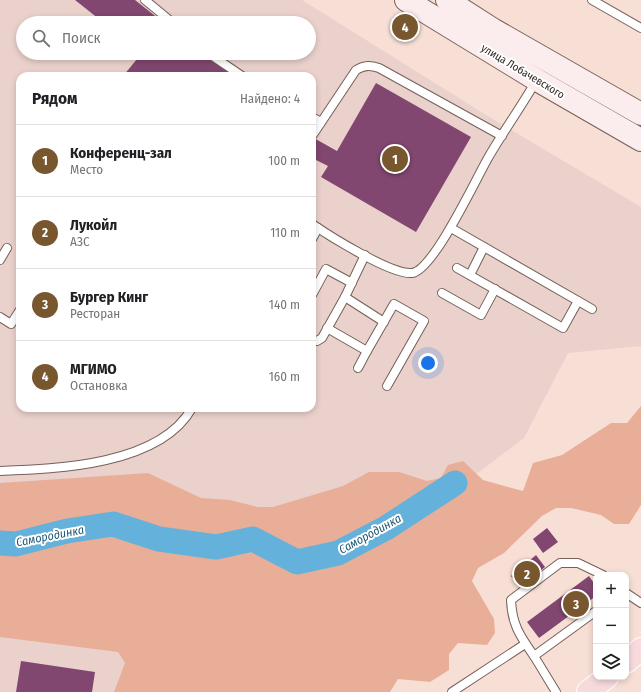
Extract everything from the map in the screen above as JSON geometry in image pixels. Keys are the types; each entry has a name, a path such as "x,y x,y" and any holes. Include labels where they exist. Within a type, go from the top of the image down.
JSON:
{"main road":[{"name":"улица Лобачевского","path":"406,0 537,80 641,140"},
{"name":"улица Лобачевского","path":"447,0 494,30 641,114"},
{"path":"629,660 641,650"},
{"path":"588,692 603,680"}],"lane":[{"path":"145,0 164,16"},
{"path":"592,0 641,28"},
{"path":"218,60 236,72"},
{"path":"316,130 356,70 363,66 371,65 502,136"},
{"path":"316,227 365,256 401,272 413,273 422,270 451,228 488,158 537,80"},
{"path":"316,119 321,122"},
{"path":"451,228 592,309"},
{"path":"470,275 484,247"},
{"path":"0,260 7,248"},
{"path":"316,341 322,338 328,328 365,256"},
{"path":"457,268 563,328 578,302"},
{"path":"316,288 326,269 352,283"},
{"path":"442,293 481,315 495,289"},
{"path":"345,297 384,322"},
{"path":"358,368 394,304 424,321 387,386"},
{"path":"0,317 11,324 16,316"},
{"path":"328,328 367,351"},
{"path":"0,471 46,470 123,457 159,442 180,425 189,412"},
{"path":"556,692 525,644 511,616 510,600 560,563 578,563 597,572"},
{"path":"629,595 641,603"},
{"path":"534,656 593,613"},
{"path":"452,692 525,644"}],"shaded area":[{"path":"0,0 302,0 486,115 641,207 641,346 568,353 524,438 189,692 0,692"},
{"path":"641,406 641,505 629,524 614,524 601,515 571,508 556,508 542,516 504,553 478,568 472,581 494,619 495,633 487,645 458,643 449,654 449,670 430,682 398,679 390,692 114,692 125,663 118,652 0,637 0,483 148,473 201,498 230,500 258,507 273,507 343,486 369,472 399,472 427,481 441,478 448,465 463,461 483,480 523,491 533,463 562,455 611,423 627,423"}],"building":[{"path":"75,0 135,0 155,16 95,16"},
{"path":"136,60 211,60 228,72 126,72"},
{"path":"376,83 471,137 416,232 321,177 328,166 316,160 316,139 337,151"},
{"path":"547,528 558,542 543,553 533,539"},
{"path":"536,555 545,567 520,587 511,576"},
{"path":"589,576 593,582 593,598 539,638 527,622"},
{"path":"21,661 95,672 92,692 16,692"}],"waterway":[{"name":"Самородинка","path":"0,543 16,544 67,531 113,524 159,539 216,547 253,539 297,562 338,553 386,528 455,483"}],"place":[{"name":"МГИМО","path":"405,27"},
{"name":"Конференц-зал","path":"395,159"},
{"name":"Лукойл","path":"527,574"},
{"name":"Бургер Кинг","path":"576,604"}]}
